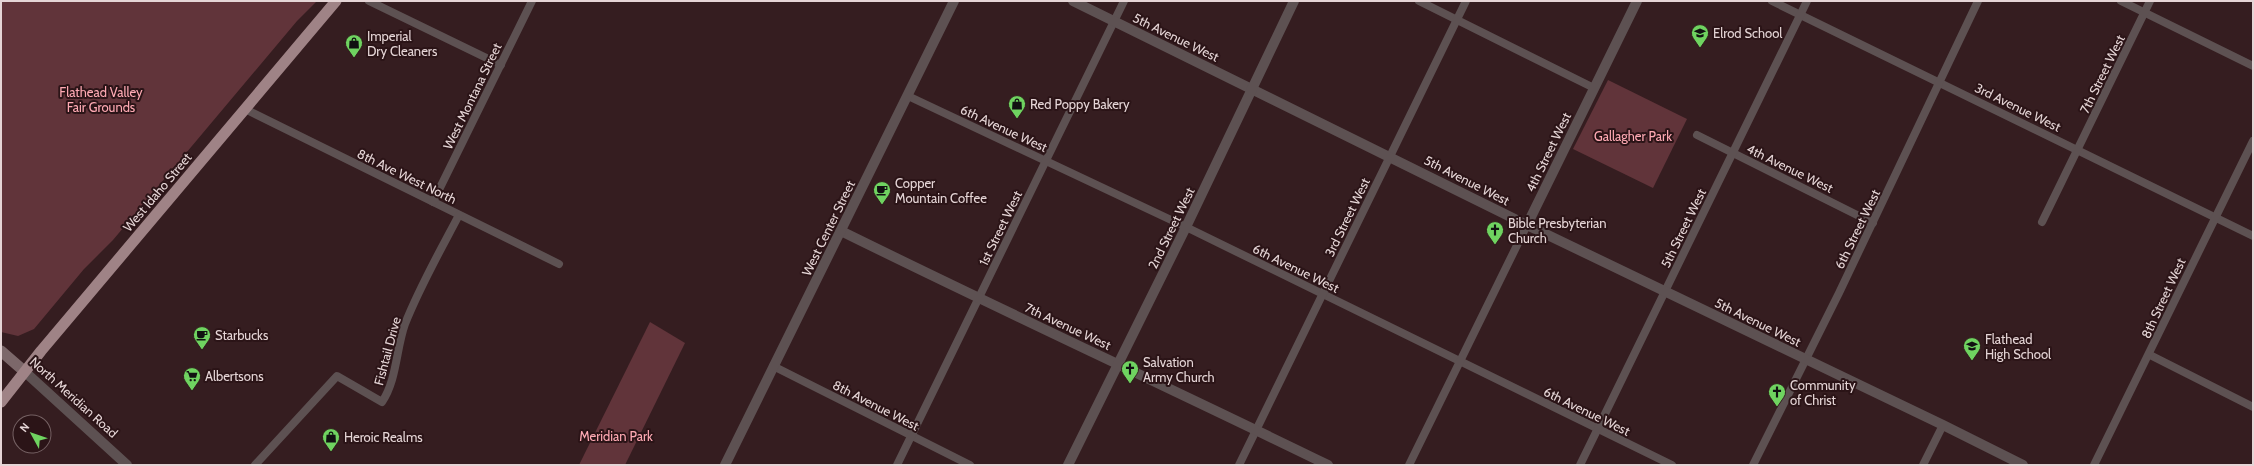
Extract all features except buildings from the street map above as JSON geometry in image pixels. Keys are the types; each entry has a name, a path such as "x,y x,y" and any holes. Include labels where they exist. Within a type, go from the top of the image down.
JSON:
{"highway":[{"name":"West Idaho Street","path":"1,402 24,371 336,1"}],"main road":[{"name":"North Meridian Road","path":"1,351 24,371"}],"street":[{"path":"369,1 501,65"},
{"name":"West Montana Street","path":"434,202 532,1"},
{"name":"West Center Street","path":"725,465 954,1"},
{"name":"5th Avenue West","path":"1073,1 1390,156 1527,225 1943,424 2023,465"},
{"name":"1st Street West","path":"897,465 1124,1"},
{"name":"2nd Street West","path":"1068,465 1186,228 1294,1"},
{"path":"1418,1 1594,88"},
{"name":"3rd Street West","path":"1239,465 1466,1"},
{"name":"4th Street West","path":"1409,465 1637,1"},
{"name":"3rd Avenue West","path":"1772,1 2253,236"},
{"name":"5th Street West","path":"1580,465 1666,292 1806,1"},
{"name":"6th Street West","path":"1753,465 1906,154 1978,1"},
{"path":"2121,1 2253,66"},
{"name":"7th Street West","path":"2042,222 2150,1"},
{"name":"6th Avenue West","path":"908,96 1186,228 1672,465"},
{"name":"8th Ave West North","path":"245,109 559,264"},
{"name":"4th Avenue West","path":"1697,135 1873,222"},
{"name":"8th Street West","path":"2094,465 2150,355 2253,141"},
{"name":"Fishtail Drive","path":"255,465 337,376 382,402 389,391 398,345 405,324 421,288 459,215"},
{"name":"7th Avenue West","path":"841,231 978,299 1328,465"},
{"path":"2150,355 2253,406"},
{"name":"8th Avenue West","path":"773,366 970,465"},
{"name":"North Meridian Road","path":"24,371 128,465"},
{"path":"1923,465 1943,424"}],"green space":[{"name":"Flathead Valley Fair Grounds","path":"1,1 317,1 297,21 113,240 84,269 34,329 18,336 1,332"},
{"name":"Gallagher Park","path":"1608,80 1687,119 1653,188 1573,149"},
{"name":"Meridian Park","path":"650,322 685,343 625,465 579,465"}],"place":[{"name":"Elrod School","path":"1700,48"},
{"name":"Imperial Dry Cleaners","path":"354,58"},
{"name":"Red Poppy Bakery","path":"1017,119"},
{"name":"Copper Mountain Coffee","path":"882,205"},
{"name":"Bible Presbyterian Church","path":"1495,245"},
{"name":"Starbucks","path":"202,350"},
{"name":"Flathead High School","path":"1972,361"},
{"name":"Salvation Army Church","path":"1130,384"},
{"name":"Albertsons","path":"192,391"},
{"name":"Community of Christ","path":"1777,407"},
{"name":"Heroic Realms","path":"331,452"}]}
